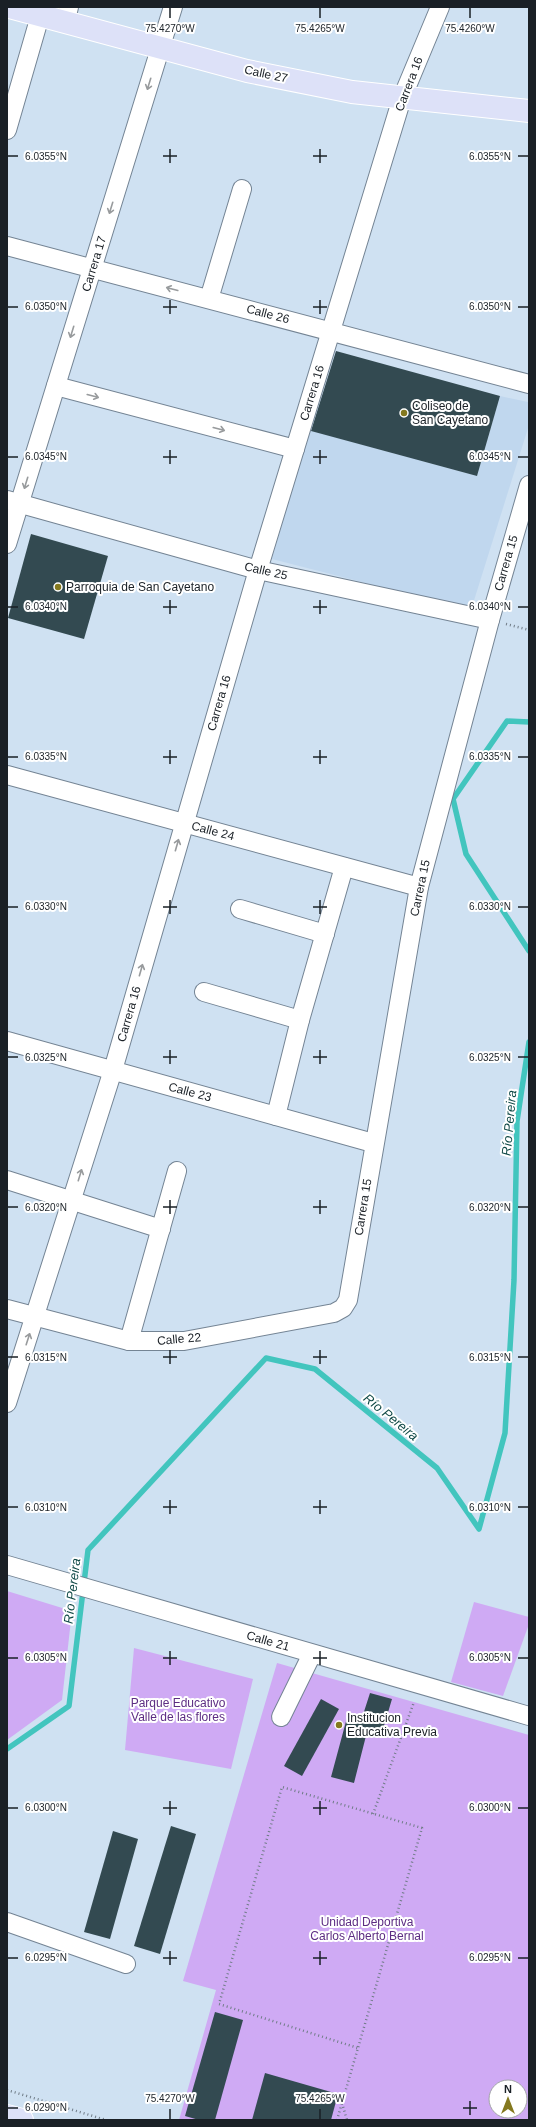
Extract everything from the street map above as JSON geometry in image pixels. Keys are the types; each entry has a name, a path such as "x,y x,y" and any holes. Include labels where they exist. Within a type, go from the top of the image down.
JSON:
{"main road":[{"name":"Calle 27","path":"9,7 40,16 67,15 161,47 247,71 352,92 529,111"},
{"path":"7,2116 22,2120"}],"street":[{"name":"Carrera 17","path":"7,544 13,501 56,386 173,7"},
{"name":"Carrera 16","path":"7,1403 36,1317 112,1070 258,570 402,98 440,7"},
{"path":"7,130 40,16"},
{"path":"209,299 242,189"},
{"name":"Calle 26","path":"7,246 529,384"},
{"path":"56,386 295,448"},
{"name":"Carrera 15","path":"348,1300 373,1143 419,887 490,620 529,485"},
{"name":"Calle 25","path":"13,501 258,570 490,620"},
{"name":"Calle 24","path":"7,774 419,887"},
{"path":"276,1116 300,1020 344,867"},
{"path":"240,909 325,934"},
{"path":"204,992 300,1020"},
{"name":"Calle 23","path":"7,1041 373,1143"},
{"path":"129,1341 178,1171"},
{"path":"7,1180 72,1202 161,1229"},
{"name":"Calle 22","path":"7,1308 129,1341 184,1341 334,1313 343,1308 348,1300"},
{"name":"Calle 21","path":"7,1566 312,1654 527,1711"},
{"path":"280,1717 312,1654"},
{"path":"7,1922 126,1964"}],"path":[{"path":"490,620 529,630"},
{"path":"373,1814 421,1684"},
{"path":"336,2120 342,2103 358,2048 422,1828 282,1788 219,2004 358,2048"},
{"path":"7,2090 106,2120"},
{"path":"342,2103 347,2120"}],"shaded area":[{"path":"500,396 528,402 529,425 471,610 272,559 309,430 477,476"}],"green space":[{"path":"7,1591 72,1611 62,1700 7,1740"},
{"path":"474,1602 529,1617 529,1624 503,1696 451,1682"},
{"name":"Parque Educativo Valle de las flores","path":"134,1648 253,1679 231,1769 125,1750"},
{"name":"Unidad Deportiva Carlos Alberto Bernal","path":"277,1663 529,1735 529,2120 179,2120 216,1990 183,1981"}],"building":[{"name":"Coliseo de San Cayetano","path":"336,351 500,396 477,476 311,431"},
{"name":"Parroquia de San Cayetano","path":"31,534 108,556 84,639 8,618"},
{"path":"370,1693 392,1699 381,1736 367,1732 354,1783 331,1777 348,1714 361,1721"},
{"path":"321,1699 339,1709 302,1776 284,1766"},
{"path":"171,1826 196,1834 160,1954 134,1946"},
{"path":"113,1831 138,1839 110,1939 84,1932"},
{"path":"215,2012 243,2020 215,2120 199,2120 185,2116"},
{"path":"265,2073 338,2094 331,2120 252,2120"}],"waterway":[{"name":"Río Pereira","path":"529,722 507,721 453,799 466,854 529,951"},
{"name":"Río Pereira","path":"7,1749 69,1706 88,1550 266,1358 315,1369 437,1468 479,1529 505,1433 514,1280 517,1121 529,1042"}],"place":[{"name":"Coliseo de San Cayetano","path":"404,413"},
{"name":"Parroquia de San Cayetano","path":"58,587"},
{"name":"Institucion Educativa Previa","path":"339,1725"}]}
